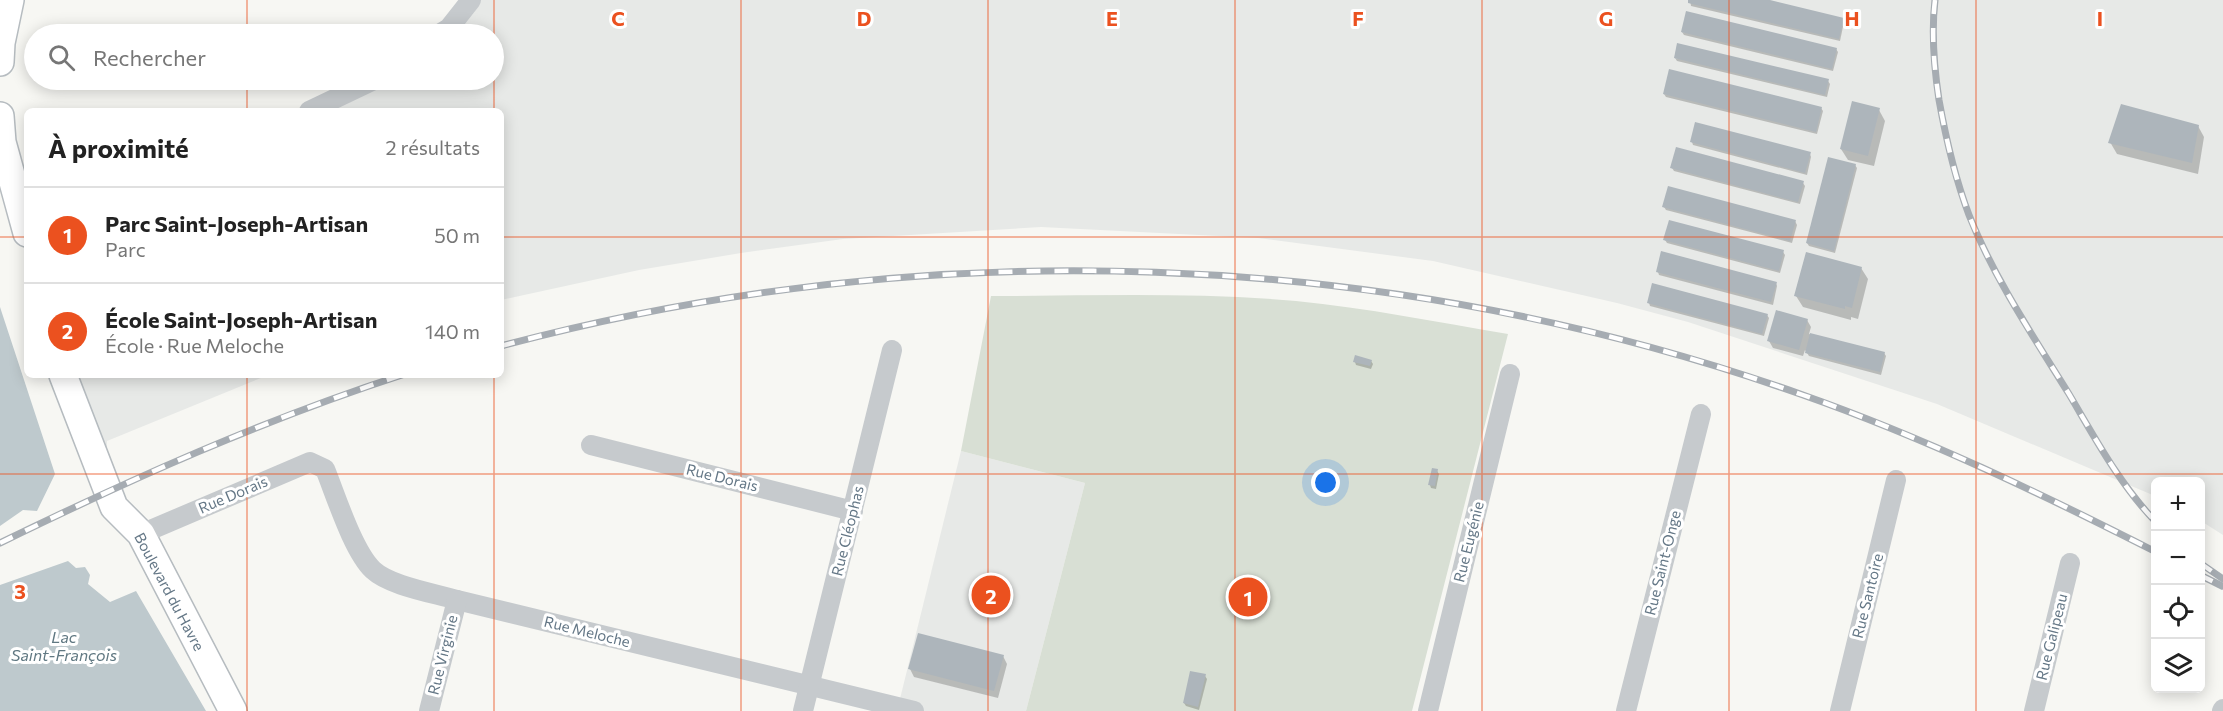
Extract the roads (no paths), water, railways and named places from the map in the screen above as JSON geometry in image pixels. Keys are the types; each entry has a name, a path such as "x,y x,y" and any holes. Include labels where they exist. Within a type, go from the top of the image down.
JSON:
{"street":[{"path":"0,62 1,43 10,0"},
{"path":"452,24 471,0"},
{"path":"315,108 353,90"},
{"path":"0,116 2,142 24,217"},
{"name":"Rue Cléophas","path":"804,711 892,350"},
{"name":"Rue Eugénie","path":"1428,711 1510,374"},
{"name":"Boulevard du Havre","path":"64,378 114,507 141,534 233,711"},
{"name":"Rue Saint-Onge","path":"1626,711 1701,414"},
{"name":"Rue Dorais","path":"591,445 853,511"},
{"name":"Rue Dorais","path":"141,534 310,462 325,469"},
{"name":"Rue Meloche","path":"325,469 360,552 373,571 392,581 457,600 914,711"},
{"name":"Rue Santoire","path":"1840,711 1896,480"},
{"name":"Rue Galipeau","path":"2034,711 2070,563"},
{"name":"Rue Virginie","path":"429,711 457,600"}],"water":[{"path":"0,307 55,474 37,511 23,510 0,526"},
{"name":"Lac Saint-François","path":"68,561 76,568 85,567 90,575 88,584 110,602 136,591 206,711 0,711 0,585"}],"railway":[{"path":"1935,0 1933,25 1939,100 1951,158 1969,215 2002,284 2028,328 2098,444 2131,493 2151,517"},
{"path":"504,345 662,309 826,285 991,272 1156,272 1320,284 1484,309 1645,346 1803,395 1893,429 1982,467 2151,550"},
{"path":"0,543 99,496 248,431 393,378"},
{"path":"2205,566 2223,579"},
{"path":"2205,578 2222,586"}],"place":[{"name":"École Saint-Joseph-Artisan","path":"991,595"},
{"name":"Parc Saint-Joseph-Artisan","path":"1248,597"}]}
